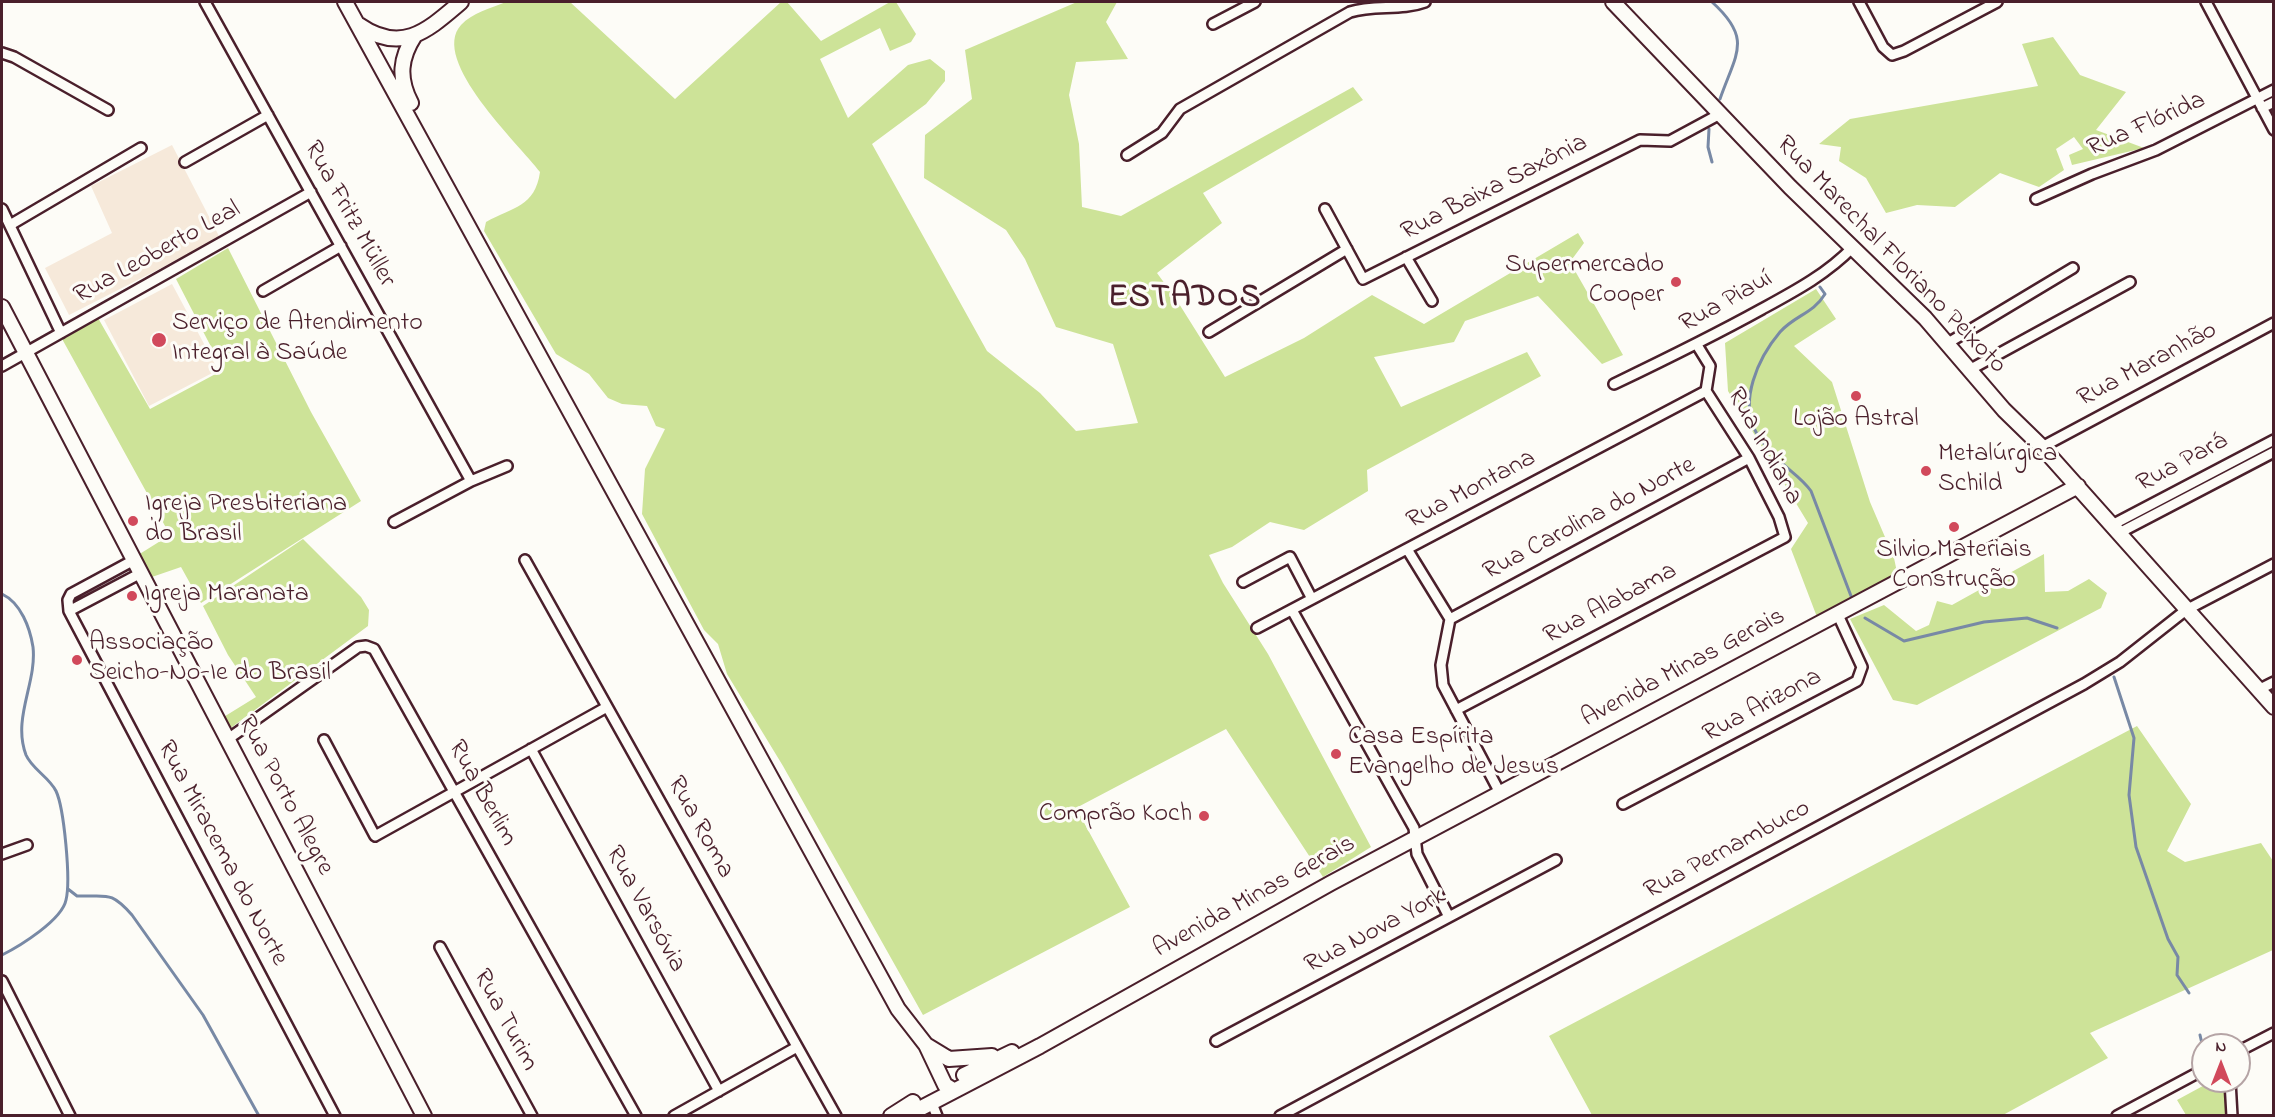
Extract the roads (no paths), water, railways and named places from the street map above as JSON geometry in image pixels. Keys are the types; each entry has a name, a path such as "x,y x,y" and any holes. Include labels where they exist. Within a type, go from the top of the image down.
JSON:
{"street":[{"name":"Rua Fritz Müller","path":"205,2 471,481"},
{"path":"345,2 898,1009 954,1084"},
{"path":"357,24 383,38 404,39 415,35 461,2"},
{"path":"1214,24 1255,2"},
{"path":"1127,155 1162,133 1180,109 1342,16 1362,8 1425,2"},
{"name":"Rua Marechal Floriano Peixoto","path":"1613,2 1720,114 1948,343 2004,410 2078,486 2274,707"},
{"path":"1859,2 1883,47 1892,55 1904,51 1997,2"},
{"path":"2206,2 2274,130"},
{"path":"415,35 403,59 403,88 456,193 479,245"},
{"path":"2,54 108,110"},
{"name":"Rua Flórida","path":"2036,199 2083,177 2156,150 2274,90"},
{"path":"2262,108 2274,102"},
{"name":"Rua Baixa Saxônia","path":"1325,209 1363,279 1640,140 1670,141 1720,114"},
{"path":"184,162 268,115"},
{"path":"10,225 141,148"},
{"name":"Rua Leoberto Leal","path":"2,366 311,192"},
{"path":"2,209 60,333"},
{"path":"263,291 341,246"},
{"name":"Rua Piauí","path":"1614,384 1697,345 1822,274 1853,247"},
{"path":"1209,332 1347,249"},
{"path":"1406,257 1432,301"},
{"path":"1948,343 2073,268"},
{"path":"1971,369 2130,282"},
{"name":"Rua Porto Alegre","path":"2,307 424,1116"},
{"name":"Rua Maranhão","path":"2042,447 2274,323"},
{"name":"Rua Indiana","path":"1697,345 1710,366 1711,374 1706,391 1749,458 1779,517 1785,537"},
{"name":"Rua Montana","path":"1257,628 1706,391"},
{"name":"Rua Pará","path":"2116,529 2148,506 2274,440"},
{"path":"2256,449 2261,459"},
{"name":"Rua Pará","path":"2116,529 2153,515 2274,452"},
{"name":"Rua Carolina do Norte","path":"1450,619 1749,458"},
{"path":"394,522 471,481 507,466"},
{"path":"2210,473 2216,482"},
{"path":"2191,483 2196,493"},
{"name":"Avenida Minas Gerais","path":"906,1116 954,1084 992,1072 1414,839 2078,486"},
{"path":"2148,506 2153,515"},
{"name":"Rua Alabama","path":"1456,710 1785,537"},
{"path":"1407,549 1450,619 1441,665 1443,685 1500,793"},
{"path":"1243,582 1290,558 1312,599"},
{"path":"134,560 71,594 68,600 69,611 141,573"},
{"name":"Rua Roma","path":"525,560 836,1116"},
{"name":"Rua Pernambuco","path":"1280,1116 2084,684 2120,662 2186,610 2274,564"},
{"path":"1292,610 1413,828 1417,854 1449,917"},
{"name":"Rua Miracema do Norte","path":"69,611 335,1116"},
{"name":"Rua Arizona","path":"1623,804 1857,681 1862,667 1838,615"},
{"name":"Rua Berlim","path":"228,740 358,648 366,646 378,653 636,1116"},
{"path":"2258,690 2274,681"},
{"path":"324,740 375,836 607,706"},
{"name":"Rua Varsóvia","path":"531,749 719,1091"},
{"path":"2,854 27,845"},
{"name":"Rua Nova York","path":"1216,1041 1556,860"},
{"name":"Rua Turim","path":"440,947 532,1116"},
{"path":"2,981 70,1116"},
{"name":"Avenida Minas Gerais","path":"891,1116 1023,1047 1061,1033"},
{"path":"2251,1045 2274,1033"},
{"path":"926,1046 949,1059 977,1059 1023,1047"},
{"path":"675,1116 797,1047"},
{"path":"949,1059 954,1084"},
{"path":"2118,1116 2191,1076"},
{"path":"2231,1093 2232,1116"},
{"path":"931,1101 937,1116"}],"waterway":[{"path":"1712,2 1733,26 1737,37 1735,58 1720,99"},
{"path":"1709,129 1708,147 1712,162"},
{"path":"1820,287 1825,294 1820,301 1786,326 1764,354 1753,381 1749,408 1761,441 1811,491 1851,596"},
{"path":"2,594 9,598 19,610 32,640 32,674 23,714 22,741 32,765 56,791 64,828 68,877 66,900 57,916 29,939 2,955"},
{"path":"1865,618 1904,641 1984,622 2027,618 2057,628"},
{"path":"2114,677 2134,738 2129,795 2136,847 2168,939 2178,957 2177,975 2189,993"},
{"path":"68,889 77,896 113,898 132,915 203,1015 259,1116"}],"place":[{"name":"Supermercado Cooper","path":"1676,282"},
{"name":"Serviço de Atendimento Integral à Saúde","path":"159,340"},
{"name":"Lojão Astral","path":"1856,396"},
{"name":"Metalúrgica Schild","path":"1926,471"},
{"name":"Igreja Presbiteriana do Brasil","path":"133,521"},
{"name":"Silvio Materiais Construção","path":"1954,527"},
{"name":"Igreja Maranata","path":"132,596"},
{"name":"Associação Seicho-No-Ie do Brasil","path":"77,660"},
{"name":"Casa Espírita Evangelho de Jesus","path":"1336,754"},
{"name":"Comprão Koch","path":"1204,816"}],"district":[{"name":"ESTADOS","path":"1185,300"}]}
